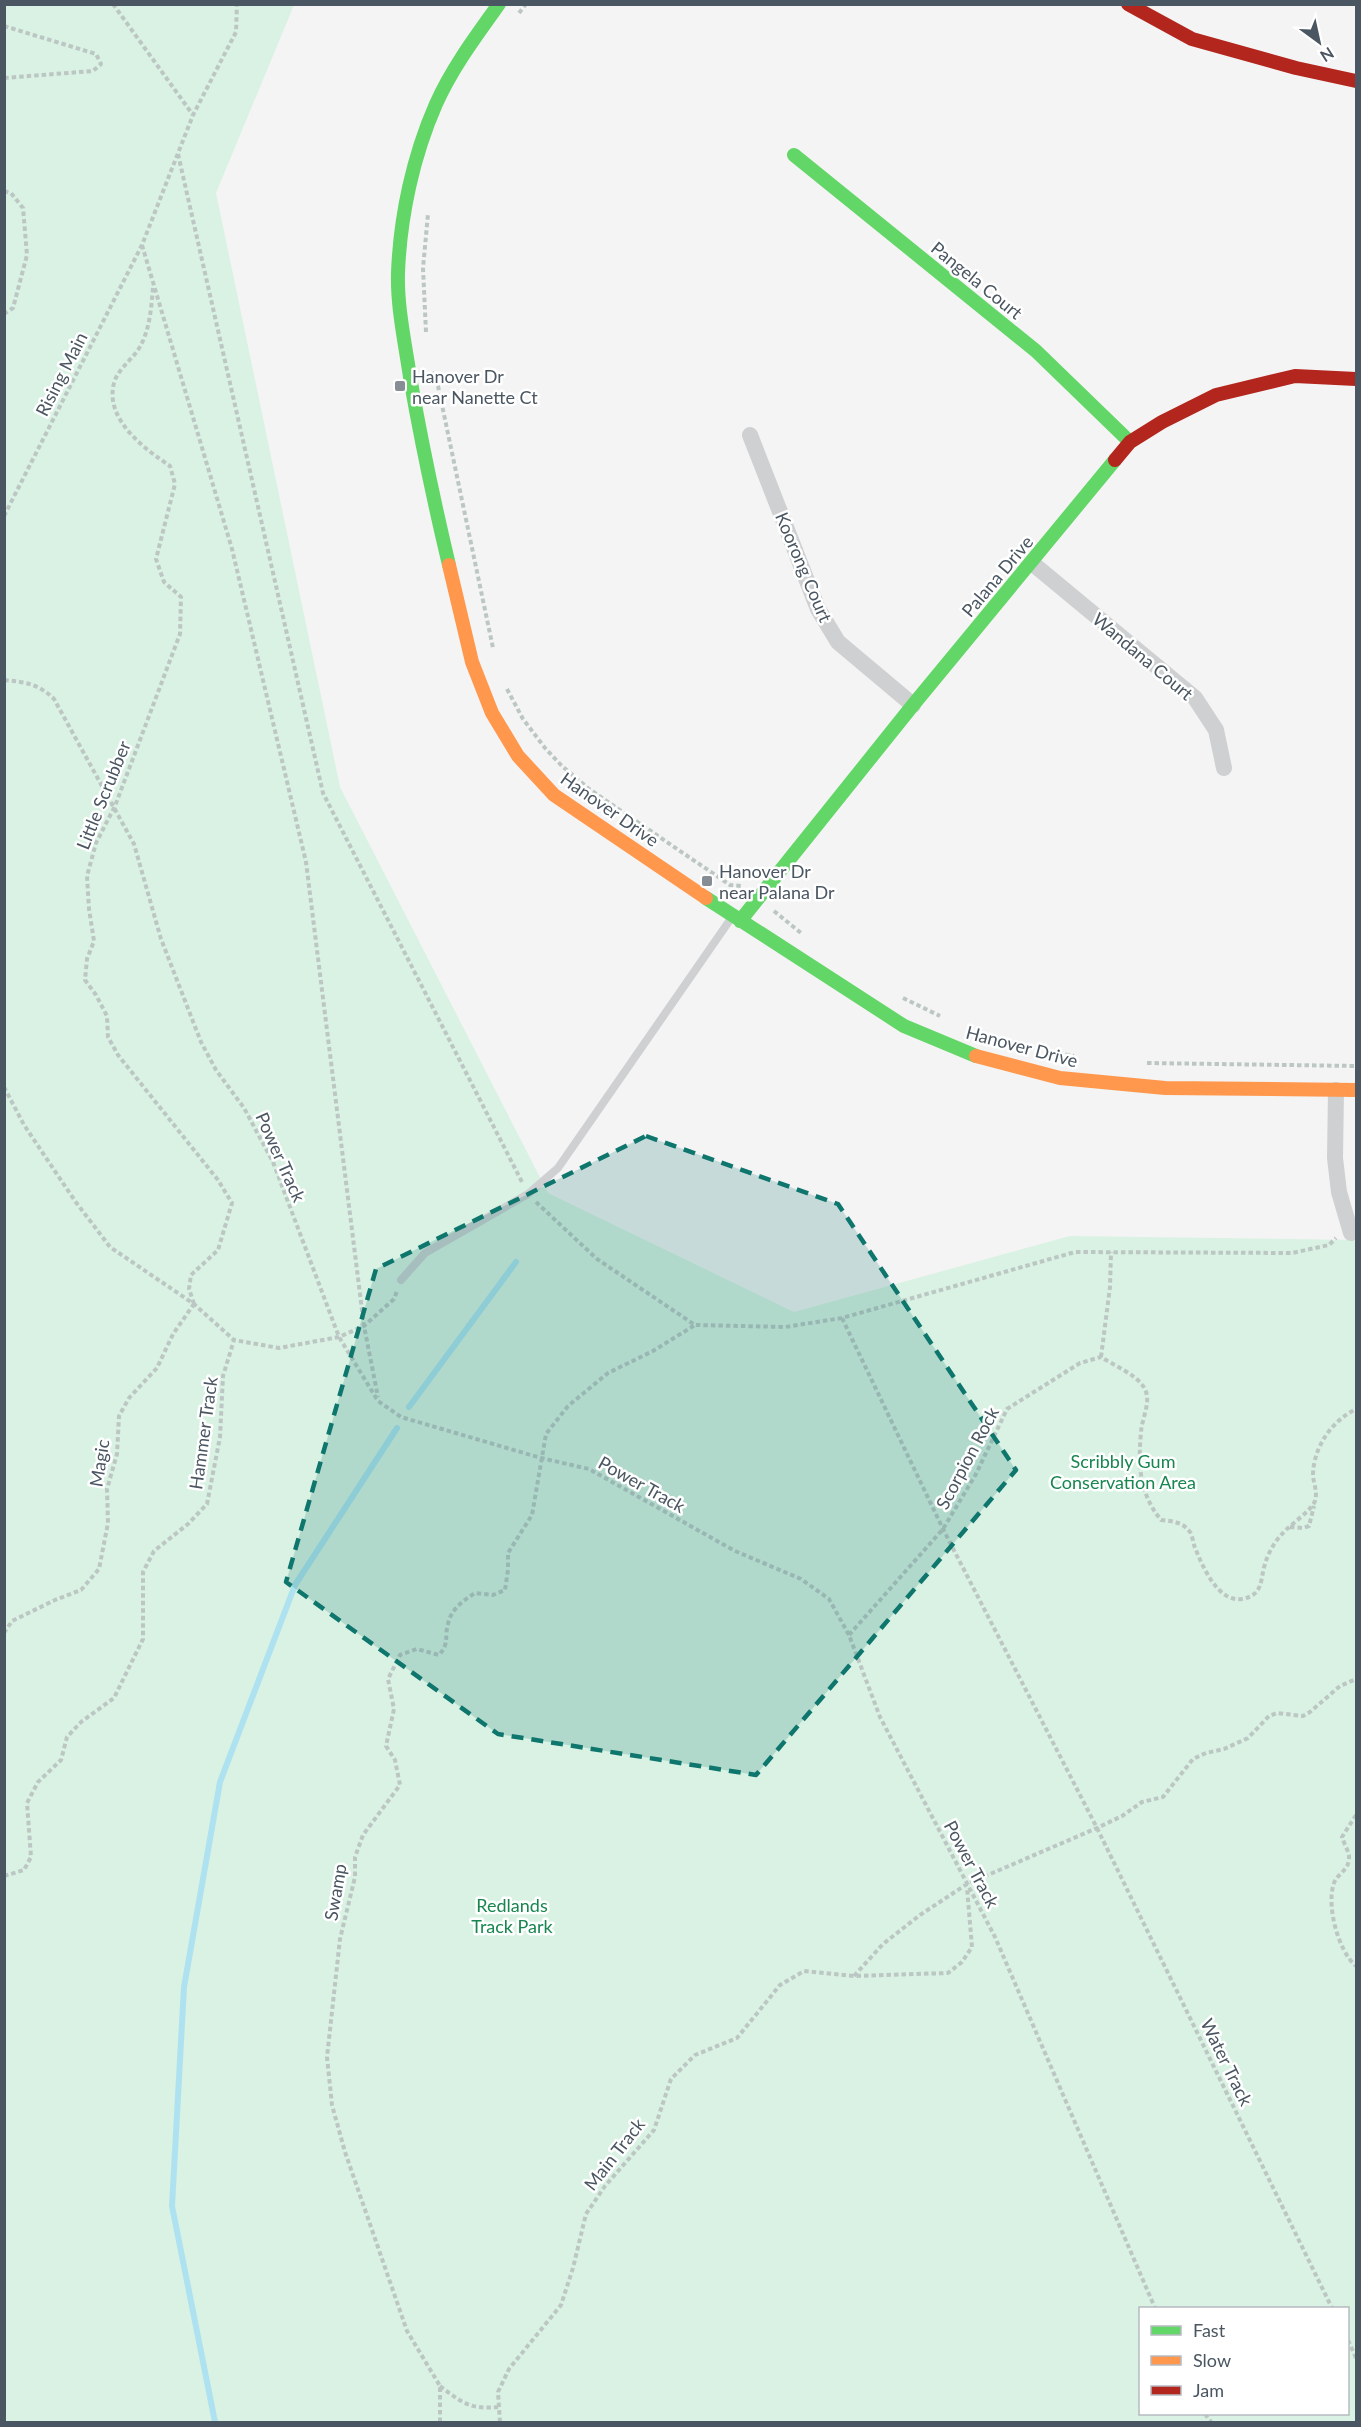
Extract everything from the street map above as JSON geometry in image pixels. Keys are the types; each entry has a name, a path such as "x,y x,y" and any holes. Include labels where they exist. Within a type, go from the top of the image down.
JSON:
{"street":[{"name":"Hanover Drive","path":"499,4 467,48 436,104 417,158 403,220 398,274 404,334 425,463 472,662 492,713 518,756 554,795 736,919 904,1026 973,1055 1060,1078 1165,1088 1356,1090"},
{"path":"1128,4 1192,39 1296,68 1356,81"},
{"name":"Pangela Court","path":"794,155 1036,351 1130,442"},
{"name":"Palana Drive","path":"736,919 1130,442 1162,422 1216,395 1295,376 1356,379"},
{"name":"Koorong Court","path":"750,435 818,609 838,642 912,705"},
{"name":"Wandana Court","path":"1032,563 1195,698 1216,730 1224,768"},
{"path":"1336,1090 1335,1158 1339,1192 1351,1233"}],"lane":[{"path":"401,1280 425,1253 528,1194 558,1168 736,919"}],"path":[{"path":"113,4 193,115"},
{"name":"Rising Main","path":"4,516 142,245 193,115 236,32 237,4"},
{"path":"517,15 526,4"},
{"path":"4,26 96,54 101,64 93,71 4,78"},
{"path":"178,154 322,793 528,1194 597,1259 695,1325 785,1328 842,1318 1075,1252 1292,1253 1329,1245 1338,1236 1351,1233"},
{"path":"4,191 11,193 23,208 27,255 14,308 4,314"},
{"path":"426,336 423,268 429,205"},
{"path":"142,245 232,549 306,862 364,1326 378,1401"},
{"name":"Little Scrubber","path":"154,284 150,319 138,350 123,365 113,388 115,411 124,425 148,451 170,466 175,484 156,559 164,582 181,597 180,634 115,806 96,843 87,876 94,941 87,959 85,980 96,995 106,1016 108,1037 118,1055 218,1180 232,1203 218,1250 191,1275 189,1289 194,1304"},
{"path":"432,370 438,387 495,657"},
{"name":"Power Track","path":"4,680 26,682 42,687 54,699 115,806 134,844 161,939 201,1042 216,1070 244,1108 273,1162 339,1336 378,1401 400,1417 541,1458 589,1469 735,1551 801,1579 829,1599 849,1635 880,1717 995,1937 1155,2307"},
{"path":"503,680 523,719 545,748 589,789 730,885 748,884"},
{"path":"774,911 809,938"},
{"path":"896,994 949,1020"},
{"path":"1048,1052 1081,1057"},
{"path":"1144,1063 1356,1066"},
{"path":"4,1087 24,1125 75,1201 110,1247 194,1304 234,1340 279,1348 339,1336 364,1326 394,1299 401,1280"},
{"path":"1111,1252 1110,1287 1101,1357 1144,1386 1148,1399 1141,1430 1140,1477 1155,1513 1161,1520 1177,1521 1190,1532 1212,1580 1222,1593 1232,1599 1244,1599 1254,1593 1262,1583 1264,1565 1275,1543 1314,1503"},
{"name":"Magic","path":"4,1633 12,1622 55,1600 81,1590 99,1569 108,1522 107,1489 117,1454 118,1416 129,1398 157,1368 173,1334 194,1304"},
{"name":"Water Track","path":"842,1318 944,1529 1097,1828 1332,2307"},
{"path":"541,1458 546,1434 568,1406 608,1373 652,1351 695,1325"},
{"name":"Hammer Track","path":"4,1876 24,1870 31,1857 27,1803 38,1782 60,1760 67,1737 81,1722 114,1698 143,1639 143,1572 154,1551 188,1524 207,1504 220,1437 223,1376 234,1340"},
{"name":"Scorpion Rock","path":"849,1635 944,1529 976,1474 1007,1409 1080,1363 1101,1357"},
{"path":"1289,1527 1310,1526 1316,1488 1313,1475 1318,1450 1333,1425 1344,1415 1356,1409"},
{"name":"Swamp","path":"440,2386 407,2331 345,2152 332,2104 327,2057 339,1950 355,1877 355,1857 363,1835 400,1785 395,1760 386,1746 394,1709 388,1679 400,1655 417,1649 440,1655 447,1646 448,1623 459,1603 475,1593 493,1595 505,1590 508,1553 532,1515 541,1458"},
{"path":"854,1976 883,1944 920,1915 967,1884 1097,1828 1122,1816 1142,1802 1163,1797 1193,1759 1206,1753 1231,1747 1248,1738 1269,1716 1276,1713 1303,1716 1340,1686 1356,1679"},
{"path":"1356,1815 1342,1837 1350,1858 1347,1869 1335,1880 1332,1894 1336,1930 1345,1954 1356,1966"},
{"name":"Main Track","path":"500,2422 498,2392 509,2369 561,2305 573,2268 585,2214 605,2186 654,2130 671,2079 695,2055 737,2038 780,1985 804,1971 854,1976 948,1972 962,1962 972,1947 967,1884"},
{"path":"1349,2344 1356,2358"},
{"path":"440,2386 464,2404 482,2409 498,2407"},
{"path":"440,2386 440,2422"}],"highlighted area":[{"path":"646,1136 838,1204 1016,1470 756,1775 498,1734 286,1582 376,1269"}],"green space":[{"name":"Redlands Track Park","path":"5,5 294,5 216,193 340,787 548,1193 794,1312 1070,1236 1356,1240 1356,2422 5,2422"}],"waterway":[{"path":"409,1407 516,1262"},
{"path":"215,2422 172,2206 184,1987 220,1782 295,1585 397,1428"}],"traffic: fast":[{"path":"449,565 410,377 400,312 399,252 414,166 436,104 457,65 499,4"},
{"path":"794,155 1036,351 1130,442"},
{"path":"740,921 913,705 1115,460"},
{"path":"706,898 904,1026 976,1056"}],"traffic: slow":[{"path":"449,565 472,662 492,713 518,756 554,795 706,898"},
{"path":"976,1056 1060,1078 1165,1088 1356,1090"}],"traffic: jam":[{"path":"1128,4 1192,39 1296,68 1356,81"},
{"path":"1115,460 1130,442 1162,422 1216,395 1295,376 1356,379"}],"place":[{"name":"Hanover Dr near Nanette Ct","path":"400,386"},
{"name":"Hanover Dr near Palana Dr","path":"707,881"}],"park label":[{"name":"Scribbly Gum Conservation Area","path":"1123,1471"}]}
